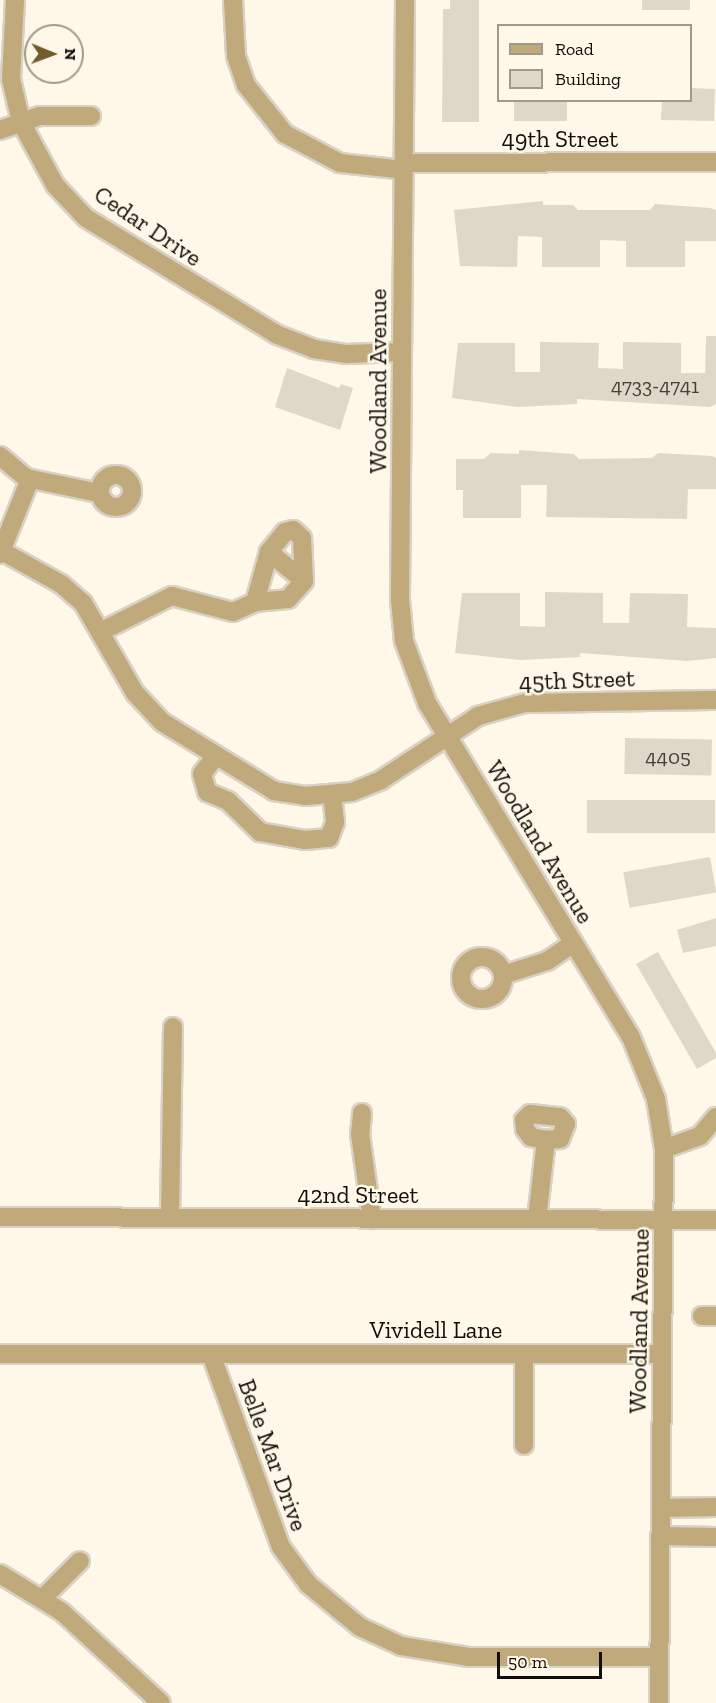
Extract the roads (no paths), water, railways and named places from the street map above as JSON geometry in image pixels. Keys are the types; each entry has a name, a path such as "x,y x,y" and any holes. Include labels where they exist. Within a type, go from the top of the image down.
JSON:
{"street":[{"name":"Cedar Drive","path":"15,0 11,79 21,122 55,185 86,218 124,244 278,335 314,349 346,354 402,352"},
{"name":"49th Street","path":"233,0 236,56 246,85 285,134 340,163 404,166 716,162"},
{"name":"Woodland Avenue","path":"405,0 400,600 404,641 427,703 574,943 648,1074 664,1149 659,1703"},
{"path":"0,130 39,116 91,116"},
{"path":"0,456 18,475 99,493"},
{"path":"30,478 0,552 62,584 83,603 102,631 144,705 214,758 274,791 332,795 335,822 329,838 305,840 260,831 228,801 207,792 202,774 214,758"},
{"path":"102,631 172,596 186,597 221,612 234,612 255,602 288,598 298,593 304,581 305,550 293,531 279,537 269,552 255,602"},
{"path":"269,552 304,581"},
{"name":"45th Street","path":"332,795 381,780 478,716 525,703 716,700"},
{"path":"503,975 547,961 574,943"},
{"path":"170,1218 173,1027"},
{"path":"362,1113 360,1134 372,1219"},
{"path":"664,1149 700,1136 716,1118"},
{"path":"545,1220 543,1186 546,1140"},
{"name":"42nd Street","path":"0,1217 716,1220"},
{"path":"0,1354 211,1354"},
{"name":"Vividell Lane","path":"211,1354 662,1354"},
{"name":"Belle Mar Drive","path":"211,1354 281,1547 308,1584 360,1628 401,1646 468,1658 659,1658"},
{"path":"524,1354 524,1445"},
{"path":"661,1508 716,1507"},
{"path":"660,1536 716,1537"},
{"path":"43,1598 80,1561"},
{"path":"0,1574 43,1598 161,1703"}]}
